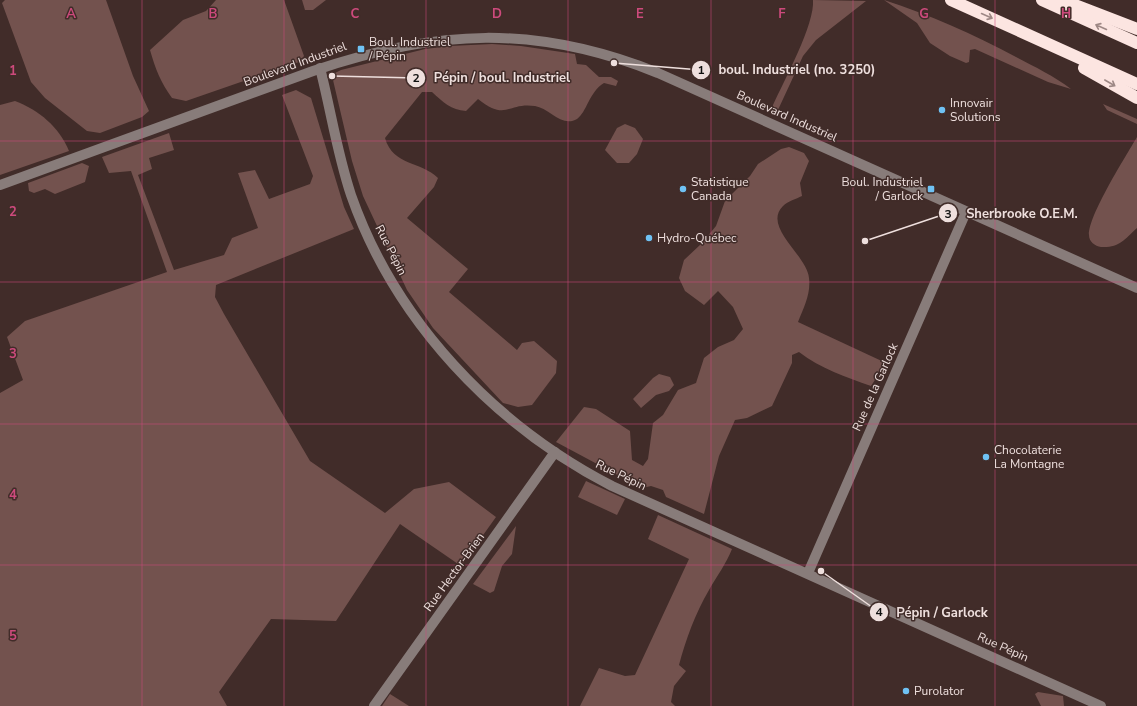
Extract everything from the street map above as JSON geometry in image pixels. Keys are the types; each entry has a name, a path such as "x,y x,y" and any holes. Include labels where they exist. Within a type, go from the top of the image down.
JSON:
{"highway":[{"path":"951,0 1137,84"},
{"path":"1042,0 1137,43"},
{"path":"1062,0 1137,29"},
{"path":"1028,35 1137,98"}],"street":[{"name":"Boulevard Industriel","path":"0,185 320,68 388,48 448,39 487,37 520,39 590,50 616,57 663,75 1137,288"},
{"name":"Rue Pépin","path":"320,68 334,139 352,197 378,255 395,287 418,321 464,376 507,416 554,452 583,471 625,492 1101,706"},
{"name":"Rue de la Garlock","path":"808,573 966,212"},
{"name":"Rue Hector-Brien","path":"374,706 554,452"}],"shaded area":[{"path":"5,0 106,0 133,76 149,111 142,117 100,133 87,131 45,98 31,82 2,3"},
{"path":"216,0 284,0 304,56 299,62 186,101 172,98 159,75 150,50 183,20 206,11"},
{"path":"302,0 326,0 313,10 305,10"},
{"path":"813,0 866,1 816,40 803,56 777,112 773,112 773,105 791,68 809,23"},
{"path":"884,0 935,19 984,40 1044,72 1071,89 1048,82 975,49 970,50 969,62 966,63 950,56 930,43 917,23"},
{"path":"492,44 521,46 575,54 577,64 586,65 599,77 611,77 618,81 616,86 604,83 599,87 580,116 571,121 566,121 556,117 535,106 526,105 501,110 488,106 478,99 466,111 456,109 448,105 432,92 422,92 385,138 394,154 438,178 434,187 407,218 468,269 449,292 517,350 522,343 534,341 557,361 556,373 532,405 518,407 503,403 433,328 407,290 363,196 352,161 333,80 333,74 341,70 425,49"},
{"path":"296,90 311,98 344,207 354,229 216,285 215,297 310,461 385,513 414,489 449,482 496,517 461,566 400,524 336,621 271,619 219,692 227,706 0,706 0,393 23,380 7,337 25,321 167,272 131,171 109,173 102,157 169,133 174,150 149,158 152,169 138,175 174,270 224,255 232,238 258,228 238,173 255,170 269,199 310,184 313,176 282,95"},
{"path":"15,101 32,109 47,120 60,134 69,151 0,175 0,105"},
{"path":"1103,104 1137,119 1137,124 1107,110"},
{"path":"625,124 635,128 643,139 637,154 629,163 617,163 605,150 617,128"},
{"path":"1137,137 1137,228 1125,240 1117,245 1101,247 1095,245 1090,240 1090,226 1108,186"},
{"path":"789,147 804,153 809,161 800,183 802,196 785,204 778,214 778,223 781,232 801,260 809,278 808,295 798,322 886,363 871,386 825,368 799,352 792,355 792,363 772,406 747,418 735,420 719,456 704,514 666,497 663,490 651,486 642,488 556,442 584,407 596,409 630,431 632,460 643,466 648,459 653,423 663,415 678,390 696,383 704,358 718,347 734,340 743,329 733,307 718,291 704,305 685,291 679,278 684,260 701,244 716,226 725,201 750,176 758,164 781,149"},
{"path":"82,163 89,166 85,182 55,194 45,189 34,193 29,191 28,183"},
{"path":"659,374 670,377 674,385 669,391 656,395 641,408 633,399 653,378"},
{"path":"586,481 625,499 617,515 578,497"},
{"path":"658,515 732,549 704,599 688,636 679,665 686,671 674,686 671,702 675,706 580,706 599,668 625,676 635,675 689,559 648,539"},
{"path":"516,526 512,554 502,566 494,591 490,593 473,584"},
{"path":"1038,692 1063,696 1064,706 1041,706 1035,694"},
{"path":"390,694 409,706 382,706"}],"place":[{"name":"Boul. Industriel / Pépin","path":"361,49"},
{"name":"boul. Industriel (no. 3250)","path":"614,63"},
{"name":"Pépin / boul. Industriel","path":"332,76"},
{"name":"Innovair Solutions","path":"942,110"},
{"name":"Statistique Canada","path":"683,189"},
{"name":"Boul. Industriel / Garlock","path":"931,189"},
{"name":"Hydro-Québec","path":"649,238"},
{"name":"Sherbrooke O.E.M.","path":"865,241"},
{"name":"Chocolaterie La Montagne","path":"986,457"},
{"name":"Pépin / Garlock","path":"821,571"},
{"name":"Purolator","path":"906,691"}]}
